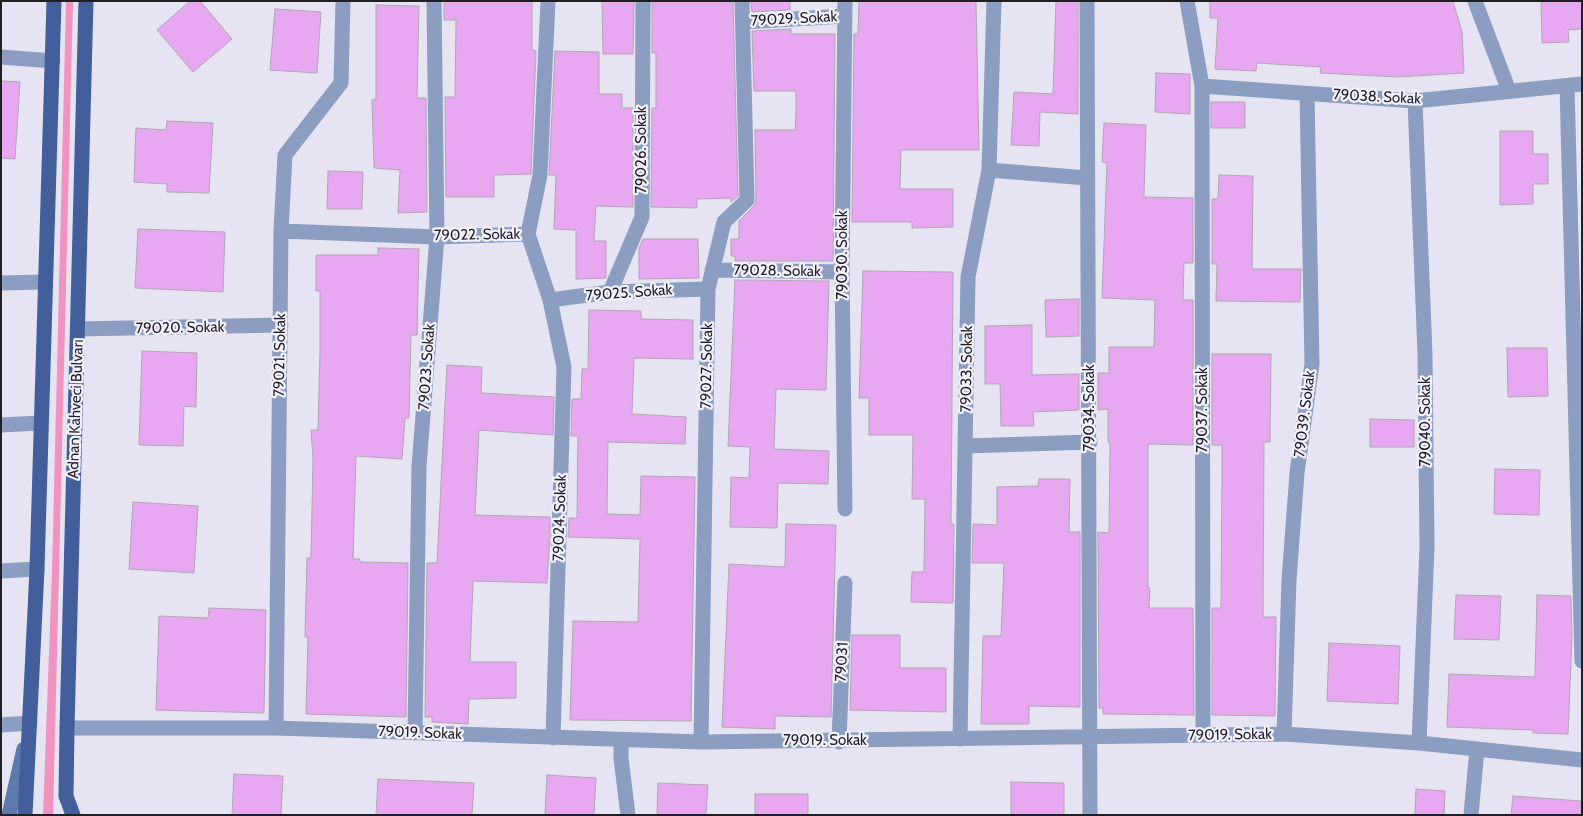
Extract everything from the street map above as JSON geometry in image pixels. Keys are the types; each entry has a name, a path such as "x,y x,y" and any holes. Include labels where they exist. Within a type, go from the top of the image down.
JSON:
{"main road":[{"path":"25,815 37,569 54,1"},
{"name":"Adnan Kahveci Bulvarı","path":"73,815 66,796 67,728 86,1"},
{"path":"9,815 30,723"}],"street":[{"name":"79021. Sokak","path":"276,728 281,231 285,155 341,83 343,1"},
{"name":"79023. Sokak","path":"415,733 419,466 437,237 434,1"},
{"name":"79022. Sokak","path":"281,231 437,237 528,234 540,175 548,1"},
{"name":"79026. Sokak","path":"610,292 642,217 642,1"},
{"name":"79027. Sokak","path":"701,742 708,289 724,222 747,200 742,1"},
{"name":"79033. Sokak","path":"960,739 968,277 989,170 994,1"},
{"name":"79034. Sokak","path":"1087,1 1090,815"},
{"name":"79037. Sokak","path":"1187,1 1202,86 1203,735"},
{"path":"1475,1 1509,91"},
{"name":"79029. Sokak","path":"743,22 845,9"},
{"name":"79030. Sokak","path":"845,9 842,272 845,509"},
{"path":"1,57 53,61"},
{"path":"1574,85 1582,661"},
{"name":"79038. Sokak","path":"1202,86 1415,101 1574,85"},
{"name":"79039. Sokak","path":"1284,734 1289,580 1297,473 1312,364 1307,94"},
{"name":"79040. Sokak","path":"1415,101 1425,354 1427,547 1419,743"},
{"path":"989,170 1087,178"},
{"name":"79024. Sokak","path":"528,234 550,300 564,368 553,738"},
{"name":"79028. Sokak","path":"712,270 842,272"},
{"path":"1,283 45,282"},
{"name":"79025. Sokak","path":"550,300 610,292 708,289"},
{"name":"79020. Sokak","path":"78,329 281,326"},
{"path":"1,425 40,423"},
{"path":"966,446 1090,442"},
{"path":"1,571 37,569"},
{"name":"79031","path":"839,742 845,583"},
{"path":"1,725 30,723"},
{"name":"79019. Sokak","path":"67,728 276,728 621,741 701,742 839,742 1089,736 1284,734 1419,743 1582,760"},
{"path":"621,741 621,758 628,815"},
{"path":"1472,815 1477,749"}],"shaded area":[{"path":"66,1 73,1 53,815 43,815 52,571"}],"building":[{"path":"190,1 200,1 232,39 193,72 157,30"},
{"path":"444,1 532,1 532,50 536,51 531,174 494,175 494,197 446,197 445,97 455,97 456,20 444,20"},
{"path":"602,1 634,1 633,54 603,54"},
{"path":"652,1 733,1 738,196 731,202 731,198 697,199 697,208 651,207 652,108 656,108 656,53 652,53"},
{"path":"751,1 790,1 790,10 752,12"},
{"path":"859,1 976,1 979,150 901,150 900,189 953,189 953,227 912,228 912,222 852,222 854,34 858,34"},
{"path":"1056,1 1078,1 1078,114 1040,112 1039,146 1011,145 1014,92 1053,94"},
{"path":"1210,1 1453,1 1462,32 1464,73 1398,77 1320,73 1321,67 1257,63 1256,71 1215,69 1218,18 1210,18"},
{"path":"1541,1 1582,1 1582,29 1568,30 1569,42 1542,43"},
{"path":"376,5 419,6 417,98 426,98 427,212 398,213 400,170 374,168 372,100 376,99"},
{"path":"275,9 321,12 317,73 270,70"},
{"path":"791,29 791,34 835,34 833,261 735,261 735,256 731,256 731,239 739,239 739,221 754,206 756,200 755,130 795,130 796,91 754,91 752,31"},
{"path":"555,51 599,52 599,94 622,94 622,108 633,108 633,207 596,206 594,241 606,241 606,278 576,279 576,230 554,229 556,175 549,175"},
{"path":"1156,73 1190,74 1190,114 1155,112"},
{"path":"1,81 20,82 15,159 1,158"},
{"path":"1211,102 1245,102 1245,128 1211,128"},
{"path":"167,121 213,123 209,193 167,192 167,184 134,182 136,128 166,130"},
{"path":"1104,123 1146,125 1144,197 1193,198 1193,263 1184,263 1183,300 1193,300 1193,445 1148,444 1148,588 1150,588 1149,608 1193,608 1194,715 1103,714 1103,708 1099,708 1098,532 1109,533 1110,443 1108,442 1108,409 1098,410 1098,373 1109,373 1109,347 1154,347 1155,300 1102,298 1107,163 1102,162"},
{"path":"1500,131 1533,131 1533,154 1548,154 1548,184 1533,184 1533,204 1500,205"},
{"path":"328,171 363,172 362,209 327,209"},
{"path":"1219,175 1253,176 1252,269 1301,269 1300,302 1216,301 1217,264 1212,264 1212,199 1218,199"},
{"path":"138,229 225,232 223,292 135,288"},
{"path":"643,239 698,239 699,278 639,279 639,248"},
{"path":"378,248 419,249 417,335 411,335 409,418 405,418 402,459 356,456 353,559 360,559 360,562 408,563 406,717 306,714 308,637 305,637 307,558 311,558 313,458 311,430 318,430 320,351 320,291 316,291 316,255 378,255"},
{"path":"863,271 953,272 951,524 954,524 953,603 911,602 912,572 924,572 925,499 912,499 913,435 869,435 869,398 859,398"},
{"path":"735,280 829,281 826,390 776,389 774,449 829,451 828,484 778,483 777,528 730,527 731,477 749,478 750,447 728,446"},
{"path":"1079,299 1079,336 1046,337 1045,300"},
{"path":"589,310 641,311 641,319 693,320 693,359 634,358 632,414 686,417 685,444 608,442 607,514 640,515 641,476 695,477 691,721 570,720 573,621 638,622 640,539 568,537 569,518 577,518 578,436 571,436 572,399 581,399 582,369 588,369"},
{"path":"1032,325 1032,375 1079,374 1079,410 1033,412 1034,426 1001,426 1000,384 985,384 985,326"},
{"path":"1507,348 1547,348 1548,396 1508,397"},
{"path":"142,351 197,353 196,407 184,406 183,446 139,445"},
{"path":"1212,354 1271,354 1270,442 1264,442 1263,617 1276,617 1275,716 1212,715 1212,608 1221,608 1222,445 1212,445"},
{"path":"447,365 482,367 481,393 554,397 553,435 479,430 475,515 550,517 550,537 547,583 473,581 470,662 516,662 516,698 469,699 468,724 432,722 432,717 425,717 427,563 437,563"},
{"path":"1370,419 1414,420 1414,447 1370,447"},
{"path":"1495,469 1540,470 1539,515 1494,514"},
{"path":"1039,479 1070,479 1069,532 1080,532 1080,707 1029,706 1029,724 981,724 983,636 1001,636 1004,563 972,563 973,524 997,525 997,487 1038,486"},
{"path":"133,502 198,506 194,573 129,569"},
{"path":"786,524 836,525 831,717 775,716 775,729 722,727 729,564 785,567"},
{"path":"1456,595 1501,596 1499,640 1454,639"},
{"path":"1537,595 1571,596 1572,638 1568,734 1533,733 1533,730 1447,727 1449,674 1535,677"},
{"path":"209,608 266,610 264,713 156,710 159,616 208,618"},
{"path":"852,635 900,635 900,668 946,668 946,712 850,710"},
{"path":"1329,643 1400,646 1398,704 1327,701"},
{"path":"234,774 283,776 281,815 232,815"},
{"path":"547,775 596,778 594,815 545,815"},
{"path":"378,779 474,783 472,815 376,815"},
{"path":"1011,782 1064,783 1064,815 1011,815"},
{"path":"658,783 708,785 706,815 657,815"},
{"path":"1416,789 1445,791 1444,815 1415,815"},
{"path":"755,794 808,794 808,815 755,815"},
{"path":"1513,796 1581,801 1581,815 1511,815"}]}
